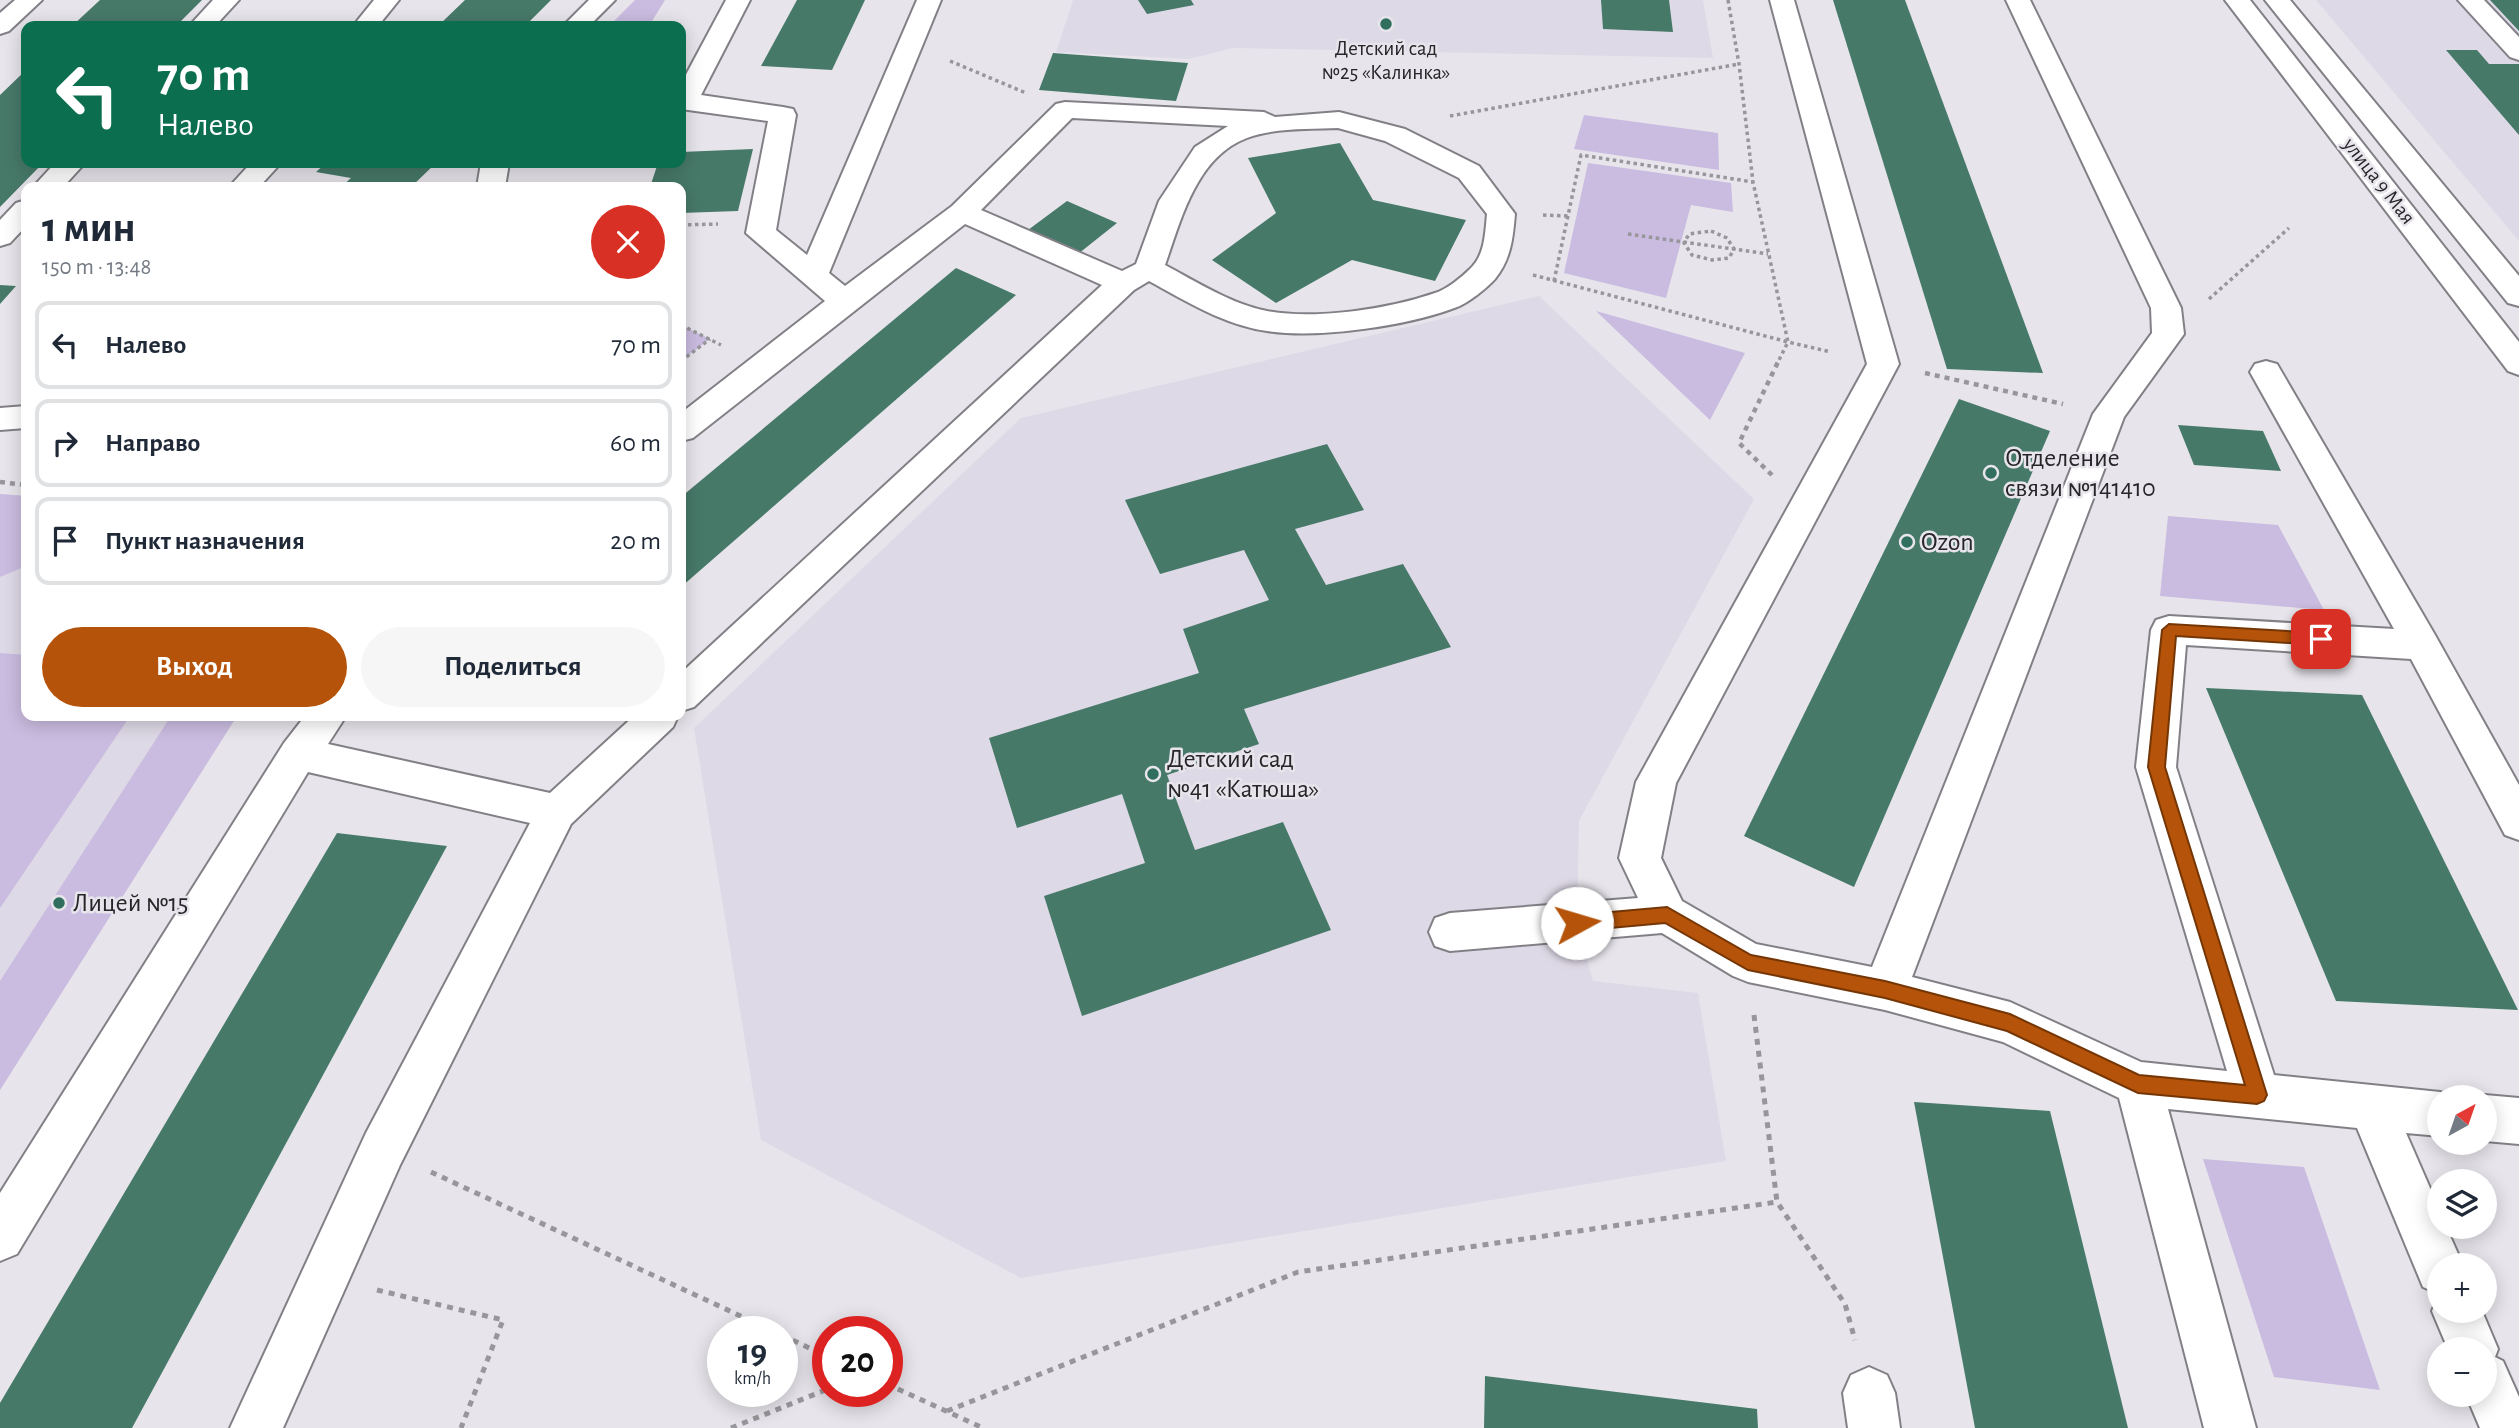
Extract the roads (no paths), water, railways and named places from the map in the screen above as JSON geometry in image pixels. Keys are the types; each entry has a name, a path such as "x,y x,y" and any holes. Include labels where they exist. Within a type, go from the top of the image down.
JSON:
{"main road":[{"path":"0,26 30,0"},
{"path":"206,21 226,0"},
{"path":"369,21 387,0"},
{"path":"580,21 603,0"},
{"path":"686,95 738,0"},
{"path":"813,275 929,0"},
{"path":"1783,0 1884,364 1656,782 1640,858 1667,915 1748,962 1885,990 2010,1023 2138,1084 2427,1113"},
{"path":"1885,990 2109,414 2168,334 2166,308 2018,0"},
{"name":"улица 9 Мая","path":"2237,0 2519,364"},
{"name":"улица 9 Мая","path":"2277,0 2519,296"},
{"path":"2470,0 2519,52"},
{"path":"686,101 783,115 761,233 844,301"},
{"path":"686,426 962,212 1065,110 1295,122 1339,120 1379,129 1469,172 1501,215 1498,247 1483,274 1448,300 1387,315 1316,324 1266,321 1226,309 962,212"},
{"path":"686,691 1136,276 1173,201 1205,153 1240,131 1295,122"},
{"path":"52,182 66,168"},
{"path":"248,182 262,168"},
{"path":"0,237 21,214"},
{"path":"2266,372 2422,645 2519,823"},
{"path":"0,419 21,417"},
{"path":"2257,1095 2156,767 2169,630 2422,645"},
{"path":"0,1237 298,754 323,721"},
{"path":"256,1428 383,1149 557,811 654,721"},
{"path":"298,754 557,811"},
{"path":"1450,932 1667,915"},
{"path":"2138,1084 2230,1428"},
{"path":"2372,1108 2433,1253"},
{"path":"2497,1119 2519,1121"},
{"path":"2497,1407 2506,1428"}],"place":[{"name":"Детский сад №25 «Калинка»","path":"1386,24"},
{"name":"Отделение связи №141410","path":"1991,473"},
{"name":"Ozon","path":"1907,542"},
{"name":"Детский сад №41 «Катюша»","path":"1153,774"},
{"name":"Лицей №15","path":"59,903"}]}
